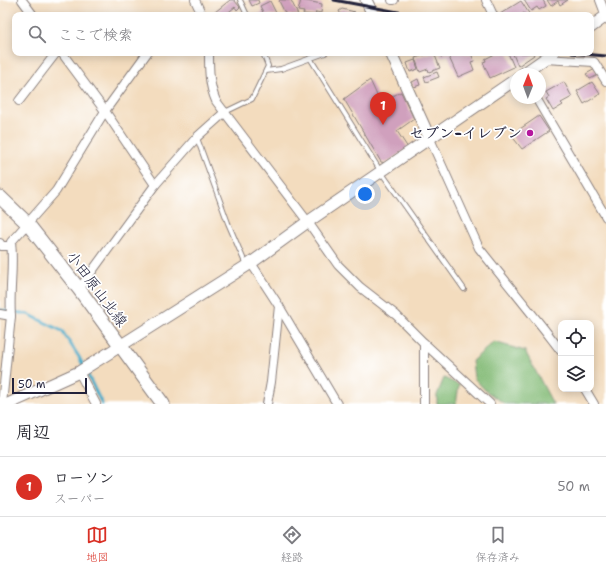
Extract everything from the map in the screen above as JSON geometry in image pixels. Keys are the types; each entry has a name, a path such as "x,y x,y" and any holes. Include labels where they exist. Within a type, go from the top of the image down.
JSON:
{"main road":[{"name":"小田原山北線","path":"0,197 27,223 79,289 163,404"}],"street":[{"path":"22,0 31,12"},
{"path":"195,0 201,12"},
{"path":"366,0 372,12"},
{"path":"486,0 492,12"},
{"path":"594,25 606,16 600,0"},
{"path":"19,101 54,56"},
{"path":"64,56 105,111 155,185"},
{"path":"2,404 11,316 11,242 56,191 105,111 145,56"},
{"path":"209,56 210,84 216,101 308,222 338,265 360,287 396,315 490,404"},
{"path":"392,56 479,248 558,347"},
{"path":"532,68 549,56 594,62 606,81"},
{"path":"8,404 79,372 249,264 510,83"},
{"path":"540,104 606,217"},
{"path":"79,289 155,185 197,137 225,112"},
{"path":"0,242 1,246 11,246"},
{"path":"249,264 279,306 337,404"},
{"path":"267,404 271,382 279,306"},
{"path":"0,314 11,316"},
{"path":"424,343 424,404"},
{"path":"79,372 96,404"},
{"path":"587,392 594,404"}],"lane":[{"path":"240,0 246,12"},
{"path":"225,112 252,99 268,66 264,56"},
{"path":"266,71 281,69 311,56 381,172 464,289"},
{"path":"197,137 228,223 249,264"}],"green space":[{"path":"494,342 525,351 553,404 505,404 486,391 474,378 472,361"},
{"path":"444,378 459,385 456,404 437,404 437,395"}],"building":[{"path":"230,0 234,0 240,7 237,10 235,7 229,12 215,12"},
{"path":"249,0 258,0 259,3 252,6"},
{"path":"291,0 297,12 284,12 279,1"},
{"path":"301,0 322,4 321,12 298,11"},
{"path":"524,0 543,0 546,6 539,10 537,7 531,11"},
{"path":"547,0 568,0 560,5 558,1 551,6"},
{"path":"270,1 276,12 263,12 260,6"},
{"path":"521,1 528,12 503,12"},
{"path":"342,9 355,12 340,12"},
{"path":"421,56 435,56 440,68 429,72 428,69 420,72 415,58"},
{"path":"448,56 472,56 474,61 471,62 474,70 458,77"},
{"path":"491,56 509,56 514,67 490,78 483,62 486,61 485,59"},
{"path":"514,56 533,56 518,66"},
{"path":"415,60 418,69 410,72 407,63"},
{"path":"595,69 598,75 590,79 586,74"},
{"path":"437,72 439,77 426,82 424,77"},
{"path":"418,79 420,85 414,87 412,82"},
{"path":"370,80 380,102 401,92 414,119 397,131 408,148 386,163 381,162 344,99"},
{"path":"564,82 572,97 561,103 563,105 553,111 546,99 549,97 546,92"},
{"path":"592,82 600,94 584,104 577,91"},
{"name":"セブン-イレブン","path":"539,116 549,131 522,149 511,135"}],"waterway":[{"path":"0,310 28,314 62,331 79,357 102,404"}],"railway":[{"path":"334,0 398,12"},
{"path":"594,55 606,56"}],"place":[{"name":"ローソン","path":"383,125"},
{"name":"セブン-イレブン","path":"530,133"}]}
